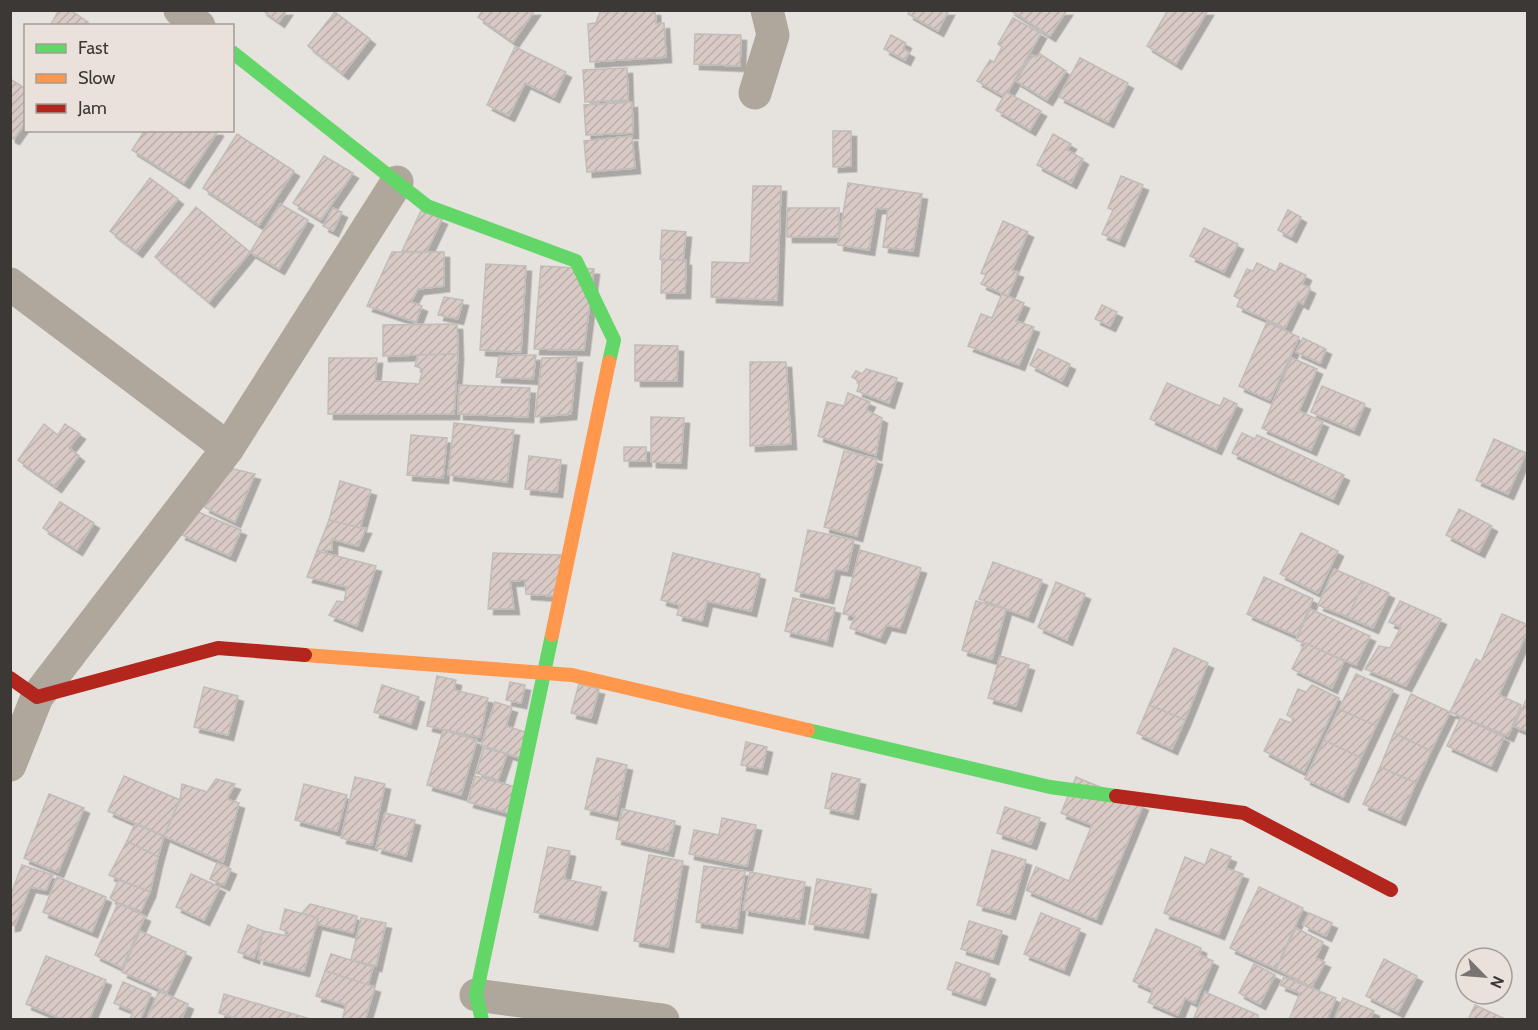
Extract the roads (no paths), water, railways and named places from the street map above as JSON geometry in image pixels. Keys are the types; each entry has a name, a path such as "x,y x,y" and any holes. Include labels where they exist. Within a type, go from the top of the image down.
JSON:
{"street":[{"path":"180,10 197,24"},
{"path":"755,93 773,34 767,10"},
{"path":"234,54 427,206 576,261 614,340 479,1007 663,1020"},
{"path":"10,765 37,698 228,448 397,182"},
{"path":"10,284 228,448"},
{"path":"37,698 218,648 572,675 1050,787 1244,813 1391,890"},
{"path":"10,678 37,698"}]}
